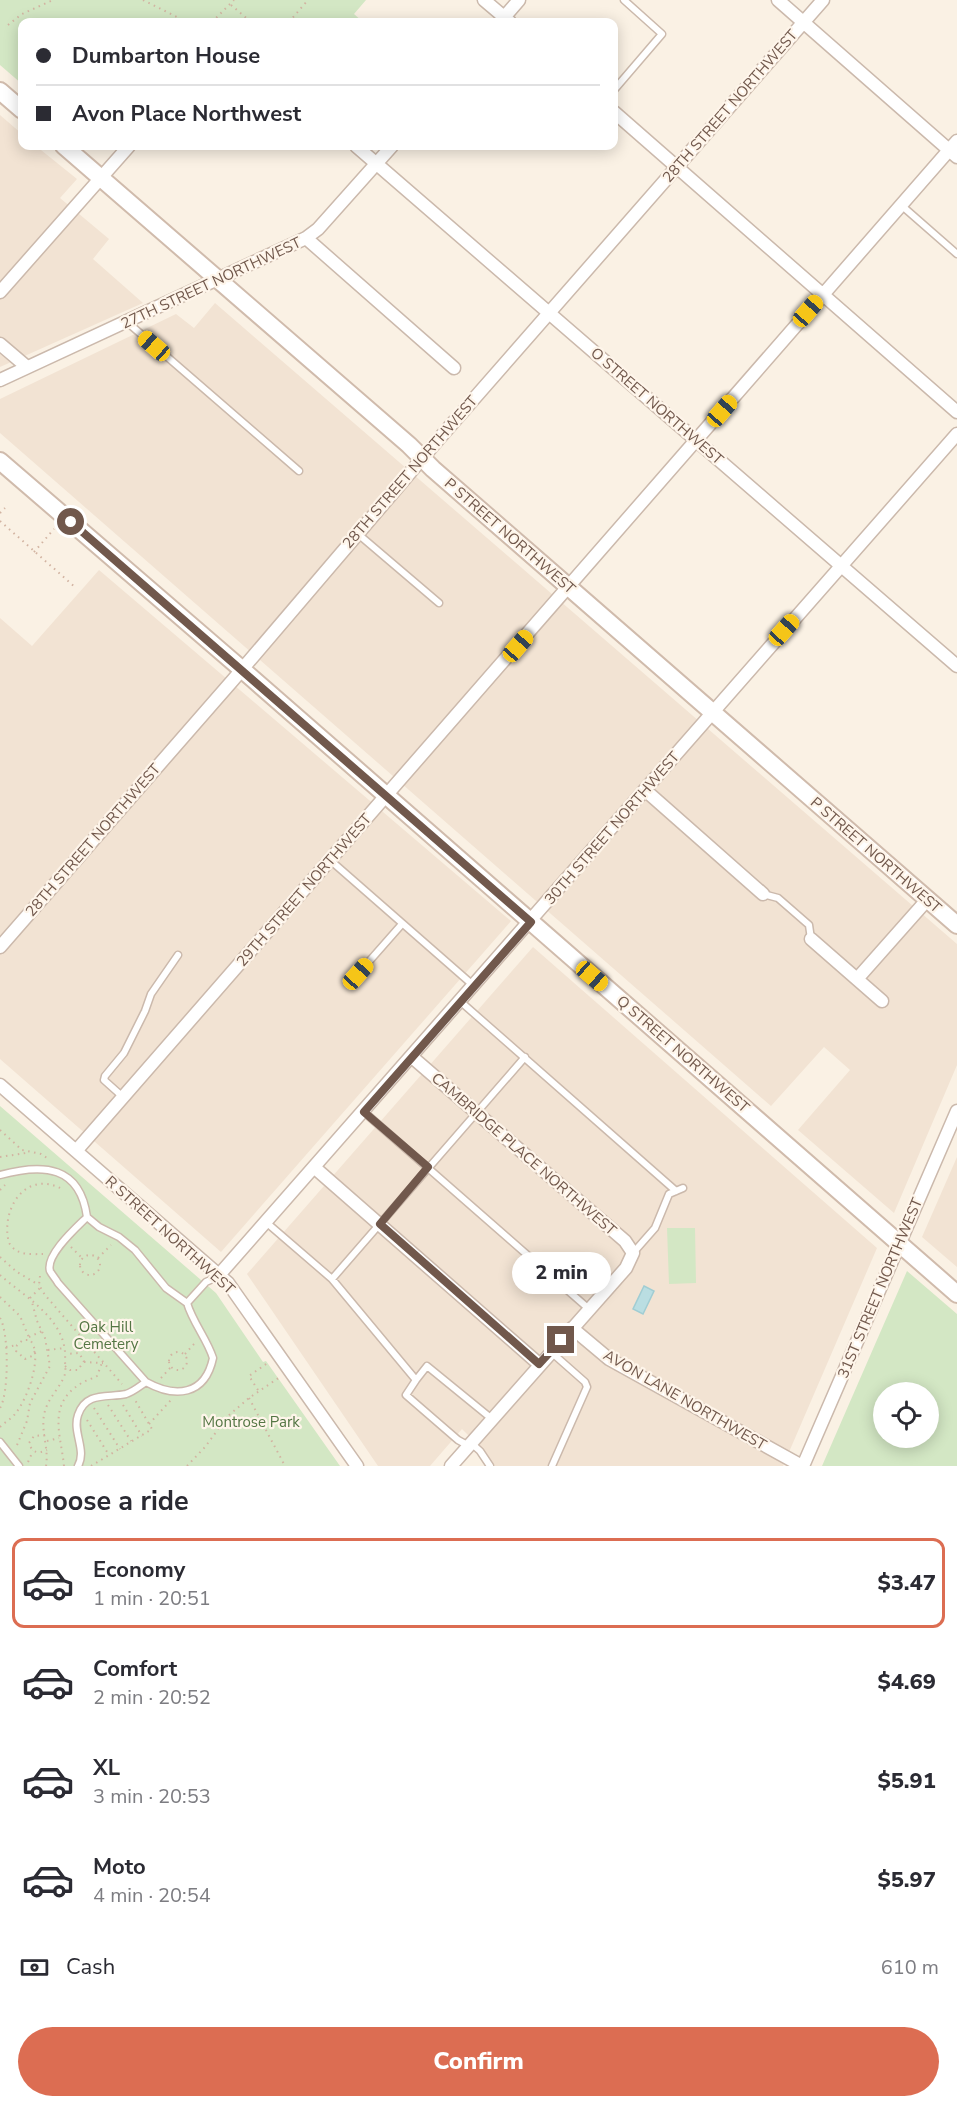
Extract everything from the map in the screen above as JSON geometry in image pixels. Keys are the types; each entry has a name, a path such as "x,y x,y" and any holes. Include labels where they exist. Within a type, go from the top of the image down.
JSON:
{"street":[{"path":"484,0 501,18"},
{"path":"506,18 519,0"},
{"path":"777,0 954,149"},
{"name":"28TH STREET NORTHWEST","path":"2,941 823,0"},
{"path":"0,91 18,107"},
{"path":"618,116 957,412"},
{"name":"29TH STREET NORTHWEST","path":"76,1151 901,204 954,149"},
{"name":"P STREET NORTHWEST","path":"69,150 957,925"},
{"path":"0,292 125,150"},
{"name":"O STREET NORTHWEST","path":"361,150 841,566 954,659"},
{"name":"27TH STREET NORTHWEST","path":"0,380 306,238 318,229 388,150"},
{"path":"306,238 454,368"},
{"path":"0,344 27,367"},
{"name":"30TH STREET NORTHWEST","path":"219,1275 957,434"},
{"name":"Q STREET NORTHWEST","path":"0,461 957,1294"},
{"path":"645,790 763,894"},
{"path":"857,979 927,900"},
{"path":"811,939 882,1001"},
{"name":"CAMBRIDGE PLACE NORTHWEST","path":"412,1057 625,1241 633,1253"},
{"name":"R STREET NORTHWEST","path":"0,1085 219,1275 236,1293 357,1466"},
{"name":"31ST STREET NORTHWEST","path":"802,1466 957,1111"},
{"path":"315,1168 539,1364"},
{"path":"451,1466 626,1268 633,1253"},
{"name":"AVON LANE NORTHWEST","path":"572,1328 609,1359 802,1466"}],"lane":[{"path":"618,85 662,34 624,0"},
{"path":"901,204 957,254"},
{"path":"127,322 299,471"},
{"path":"358,533 439,603"},
{"path":"330,860 474,986"},
{"path":"763,894 778,898 809,925 811,939"},
{"path":"358,974 402,924"},
{"path":"123,1097 104,1080 105,1076 124,1053 151,994 178,955"},
{"path":"460,1002 676,1191"},
{"path":"332,1279 525,1058"},
{"path":"364,1112 589,1310"},
{"path":"0,1175 23,1170 58,1171 68,1176 81,1192 87,1217 135,1250 166,1288 188,1303 190,1313 213,1358 212,1366 206,1377 194,1388 176,1393 160,1390 146,1382 58,1283 50,1270 50,1261 65,1240 87,1217"},
{"path":"633,1253 655,1228 669,1194 683,1188"},
{"path":"267,1223 332,1279 416,1380"},
{"path":"188,1303 206,1282 219,1275"},
{"path":"550,1352 585,1382 587,1387 552,1466"},
{"path":"490,1466 480,1451 458,1440 406,1395 427,1366 492,1419"},
{"path":"78,1466 81,1456 77,1416 81,1410 90,1401 102,1395 130,1392 146,1382"},
{"path":"0,1442 20,1466"}],"path":[{"path":"8,25 22,14 53,0"},
{"path":"143,0 179,18"},
{"path":"216,18 234,0"},
{"path":"292,18 308,0"},
{"path":"230,4 246,18"},
{"path":"0,521 76,588"},
{"path":"34,552 57,527"},
{"path":"0,1130 29,1153"},
{"path":"0,1157 29,1153 41,1154 58,1171"},
{"path":"13,1196 32,1184 54,1185 64,1190"},
{"path":"3,1232 12,1248 20,1253 55,1252"},
{"path":"97,1258 119,1237"},
{"path":"65,1240 83,1258 82,1270 88,1275 93,1275 99,1270 100,1262 97,1258 90,1256 83,1258"},
{"path":"0,1257 17,1272 40,1286 130,1392 152,1429 91,1466"},
{"path":"30,1299 40,1286 44,1268 50,1261"},
{"path":"0,1275 52,1320 65,1348 64,1376 46,1406 44,1417 47,1450 45,1466"},
{"path":"0,1297 20,1316 35,1351 33,1375 22,1402 16,1412 0,1427"},
{"path":"11,1456 27,1420 30,1403 50,1366 48,1350 30,1299"},
{"path":"0,1318 5,1329 7,1388 0,1408"},
{"path":"6,1347 17,1345 42,1331"},
{"path":"185,1354 203,1335"},
{"path":"17,1345 16,1351 25,1359 32,1356 35,1351"},
{"path":"48,1350 65,1348"},
{"path":"178,1351 185,1354 188,1359 187,1365 178,1370 168,1363 170,1356 178,1351"},
{"path":"0,1354 5,1352"},
{"path":"66,1354 79,1353 84,1362"},
{"path":"84,1362 103,1363"},
{"path":"65,1366 70,1370 78,1370 84,1362"},
{"path":"259,1391 249,1376 269,1362"},
{"path":"153,1386 171,1367"},
{"path":"187,1466 205,1447 228,1416 249,1398 280,1377"},
{"path":"149,1424 176,1393"},
{"path":"102,1395 131,1442"},
{"path":"117,1395 142,1436"},
{"path":"249,1398 285,1466"},
{"path":"90,1401 120,1449"},
{"path":"81,1410 109,1455"},
{"path":"45,1435 40,1434 31,1438 28,1443 33,1451 40,1453 47,1450"},
{"path":"46,1441 59,1438"},
{"path":"27,1466 33,1451"}],"shaded area":[{"path":"0,115 18,131 18,150 41,150 77,179 60,198 109,239 93,259 143,303 0,367"},
{"path":"215,303 957,944 957,1065 894,1213 798,1130 850,1070 824,1047 771,1106 0,433 0,399 176,314 194,328"},
{"path":"99,570 511,921 221,1252 0,1059 0,618 32,646"},
{"path":"533,947 877,1248 783,1466 495,1466 462,1429 430,1466 378,1466 247,1274"},
{"path":"957,1157 957,1267 922,1237"}],"green space":[{"path":"0,0 366,0 354,14 358,18 18,18 18,81 0,65"},
{"name":"Oak Hill Cemetery","path":"0,1106 216,1293 263,1362 266,1361 340,1466 0,1466"},
{"path":"667,1228 695,1228 696,1283 669,1284"},
{"path":"907,1271 957,1314 957,1466 822,1466"}],"water":[{"path":"644,1286 654,1291 643,1314 633,1309"}],"route":[{"path":"71,522 531,922 364,1112 428,1167 380,1224 539,1364 561,1340"}],"park label":[{"name":"Montrose Park","path":"251,1422"}]}
